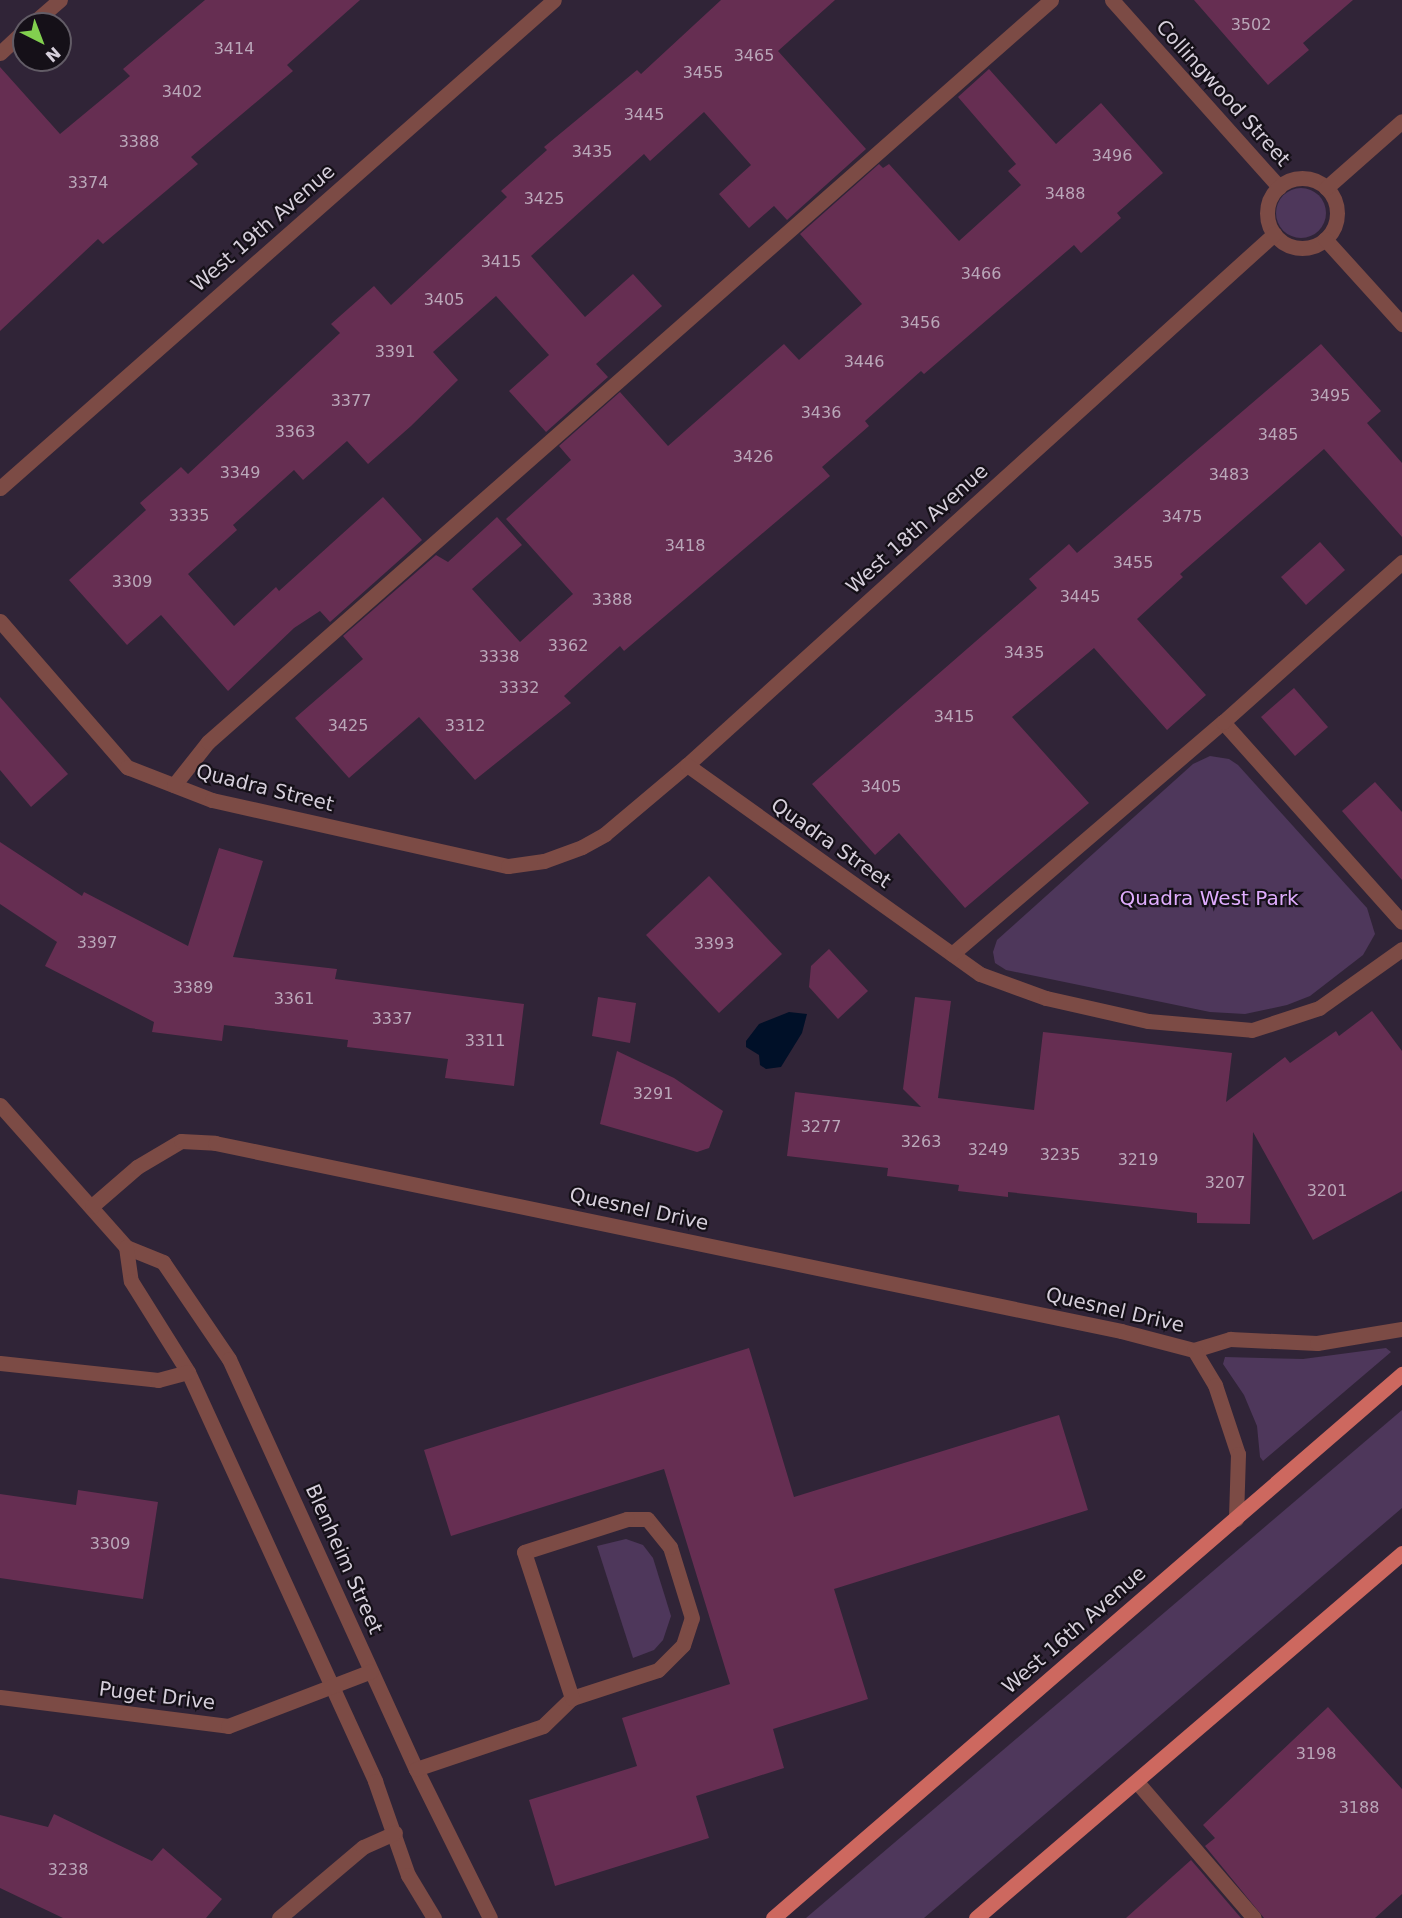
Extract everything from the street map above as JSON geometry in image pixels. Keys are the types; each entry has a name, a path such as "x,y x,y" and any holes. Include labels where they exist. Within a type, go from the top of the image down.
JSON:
{"main road":[{"name":"West 16th Avenue","path":"773,1918 1402,1374"},
{"path":"976,1918 1400,1558"}],"street":[{"path":"46,12 60,0"},
{"name":"West 19th Avenue","path":"0,488 554,0"},
{"path":"174,785 208,742 1051,0"},
{"name":"Collingwood Street","path":"1112,0 1279,187"},
{"path":"0,52 12,42"},
{"path":"1326,188 1402,121"},
{"path":"1297,178 1308,178 1326,188 1337,208 1333,230 1325,239 1304,248 1282,242 1274,234 1268,205 1279,187 1297,178"},
{"name":"West 18th Avenue","path":"582,847 605,834 687,765 1274,234"},
{"path":"1325,239 1402,324"},
{"path":"952,954 1223,722 1402,562"},
{"name":"Quadra Street","path":"0,621 127,767 212,800 507,866 544,861 582,847"},
{"path":"1223,722 1402,922"},
{"name":"Quadra Street","path":"687,765 980,974 1046,998 1148,1021 1252,1030 1319,1008 1402,949"},
{"name":"Blenheim Street","path":"0,1105 126,1247 163,1262 229,1359 416,1769 490,1918"},
{"name":"Quesnel Drive","path":"92,1206 136,1167 181,1141 215,1143 1110,1329 1194,1350 1230,1339 1317,1343 1402,1329"},
{"path":"126,1247 131,1281 188,1372 333,1687 395,1833 408,1875 434,1918"},
{"name":"Quesnel Drive","path":"1194,1350 1215,1385 1238,1454 1236,1519"},
{"path":"0,1363 158,1380 188,1372"},
{"path":"416,1769 543,1726 572,1698 658,1670 683,1645 692,1618 670,1547 647,1519 627,1519 524,1552 572,1698"},
{"name":"Puget Drive","path":"0,1697 228,1726 371,1671"},
{"path":"1137,1782 1254,1918"},
{"path":"279,1918 363,1847 395,1833"}],"green space":[{"path":"1306,188 1319,195 1325,203 1325,223 1319,231 1311,237 1296,238 1283,231 1277,223 1276,208 1283,195 1291,189"},
{"name":"Quadra West Park","path":"1210,756 1229,759 1238,765 1367,908 1375,934 1363,955 1310,996 1287,1005 1245,1014 1210,1012 1006,970 995,963 993,952 997,940 1193,764"},
{"path":"1386,1348 1391,1352 1263,1461 1260,1457 1257,1426 1244,1395 1223,1364 1225,1357 1303,1359"},
{"path":"1402,1410 1402,1508 924,1918 806,1918"},
{"path":"626,1539 643,1545 653,1558 671,1616 663,1640 654,1650 633,1658 597,1546"}],"water":[{"path":"789,1012 807,1014 802,1033 781,1067 766,1069 760,1065 759,1055 746,1047 746,1041 759,1024"}],"building":[{"path":"205,0 360,0 287,65 293,71 191,157 198,164 103,244 98,239 0,331 0,67 60,134 130,76 123,69"},
{"path":"721,0 835,0 778,51 866,149 787,220 774,206 749,228 719,194 751,165 704,112 650,161 644,154 531,256 585,317 633,274 662,306 596,364 608,377 546,432 509,391 549,355 496,296 433,352 458,380 411,426 368,464 347,441 303,480 294,470 233,525 237,530 188,574 234,626 276,587 279,591 383,497 422,540 330,622 320,611 294,628 228,691 161,615 127,645 69,580 146,510 140,503 181,467 188,474 340,333 331,324 374,286 391,305 507,197 501,191 547,150 544,147 637,70 641,74"},
{"path":"1194,0 1353,0 1303,43 1309,50 1268,85"},
{"path":"989,69 1056,144 1101,103 1163,173 1117,213 1121,218 1081,253 1074,245 924,374 921,371 865,421 869,426 822,467 830,476 624,651 620,646 564,696 571,703 475,780 419,717 349,778 295,718 363,659 343,636 436,555 448,562 497,517 522,545 472,589 520,642 573,594 506,519 571,460 559,446 620,392 668,446 784,344 799,360 862,304 800,234 879,164 883,168 889,164 959,241 1021,185 1008,171 1016,164 958,97"},
{"path":"1321,344 1381,411 1367,423 1402,463 1402,537 1324,449 1180,574 1183,577 1137,619 1206,695 1167,730 1094,648 1012,717 1089,803 965,908 899,833 875,855 812,784 1037,588 1029,579 1069,544 1077,553"},
{"path":"1320,542 1345,570 1306,605 1281,577"},
{"path":"1294,688 1328,727 1295,756 1261,717"},
{"path":"0,697 68,774 31,807 0,770"},
{"path":"1375,782 1402,812 1402,880 1342,811"},
{"path":"0,842 82,896 84,892 188,946 219,848 263,861 233,957 337,969 335,979 524,1004 514,1086 445,1078 448,1059 347,1047 348,1040 224,1025 222,1041 152,1032 154,1022 45,966 57,942 0,904"},
{"path":"709,876 782,954 719,1013 646,935"},
{"path":"829,949 868,991 838,1019 809,987 811,966"},
{"path":"598,997 636,1003 630,1043 592,1036"},
{"path":"915,997 951,1001 938,1098 1034,1110 1043,1032 1232,1053 1226,1102 1285,1057 1290,1063 1336,1031 1339,1036 1372,1011 1402,1051 1402,1191 1313,1240 1253,1132 1250,1224 1197,1223 1197,1213 1008,1192 1008,1197 958,1191 959,1185 887,1176 888,1168 787,1156 795,1092 921,1107 903,1089"},
{"path":"617,1051 674,1078 723,1111 709,1148 697,1152 600,1124"},
{"path":"749,1348 794,1497 1059,1415 1088,1510 834,1589 868,1699 773,1729 784,1768 696,1796 709,1838 555,1886 529,1800 637,1766 622,1718 730,1684 664,1469 451,1536 424,1450"},
{"path":"78,1490 158,1502 143,1599 0,1578 0,1494 76,1505"},
{"path":"1328,1707 1402,1789 1402,1894 1375,1918 1264,1918 1205,1846 1215,1838 1203,1825"},
{"path":"54,1814 152,1861 163,1848 222,1899 206,1918 63,1918 0,1888 0,1815 48,1827"},
{"path":"1191,1860 1241,1918 1126,1918"}]}
